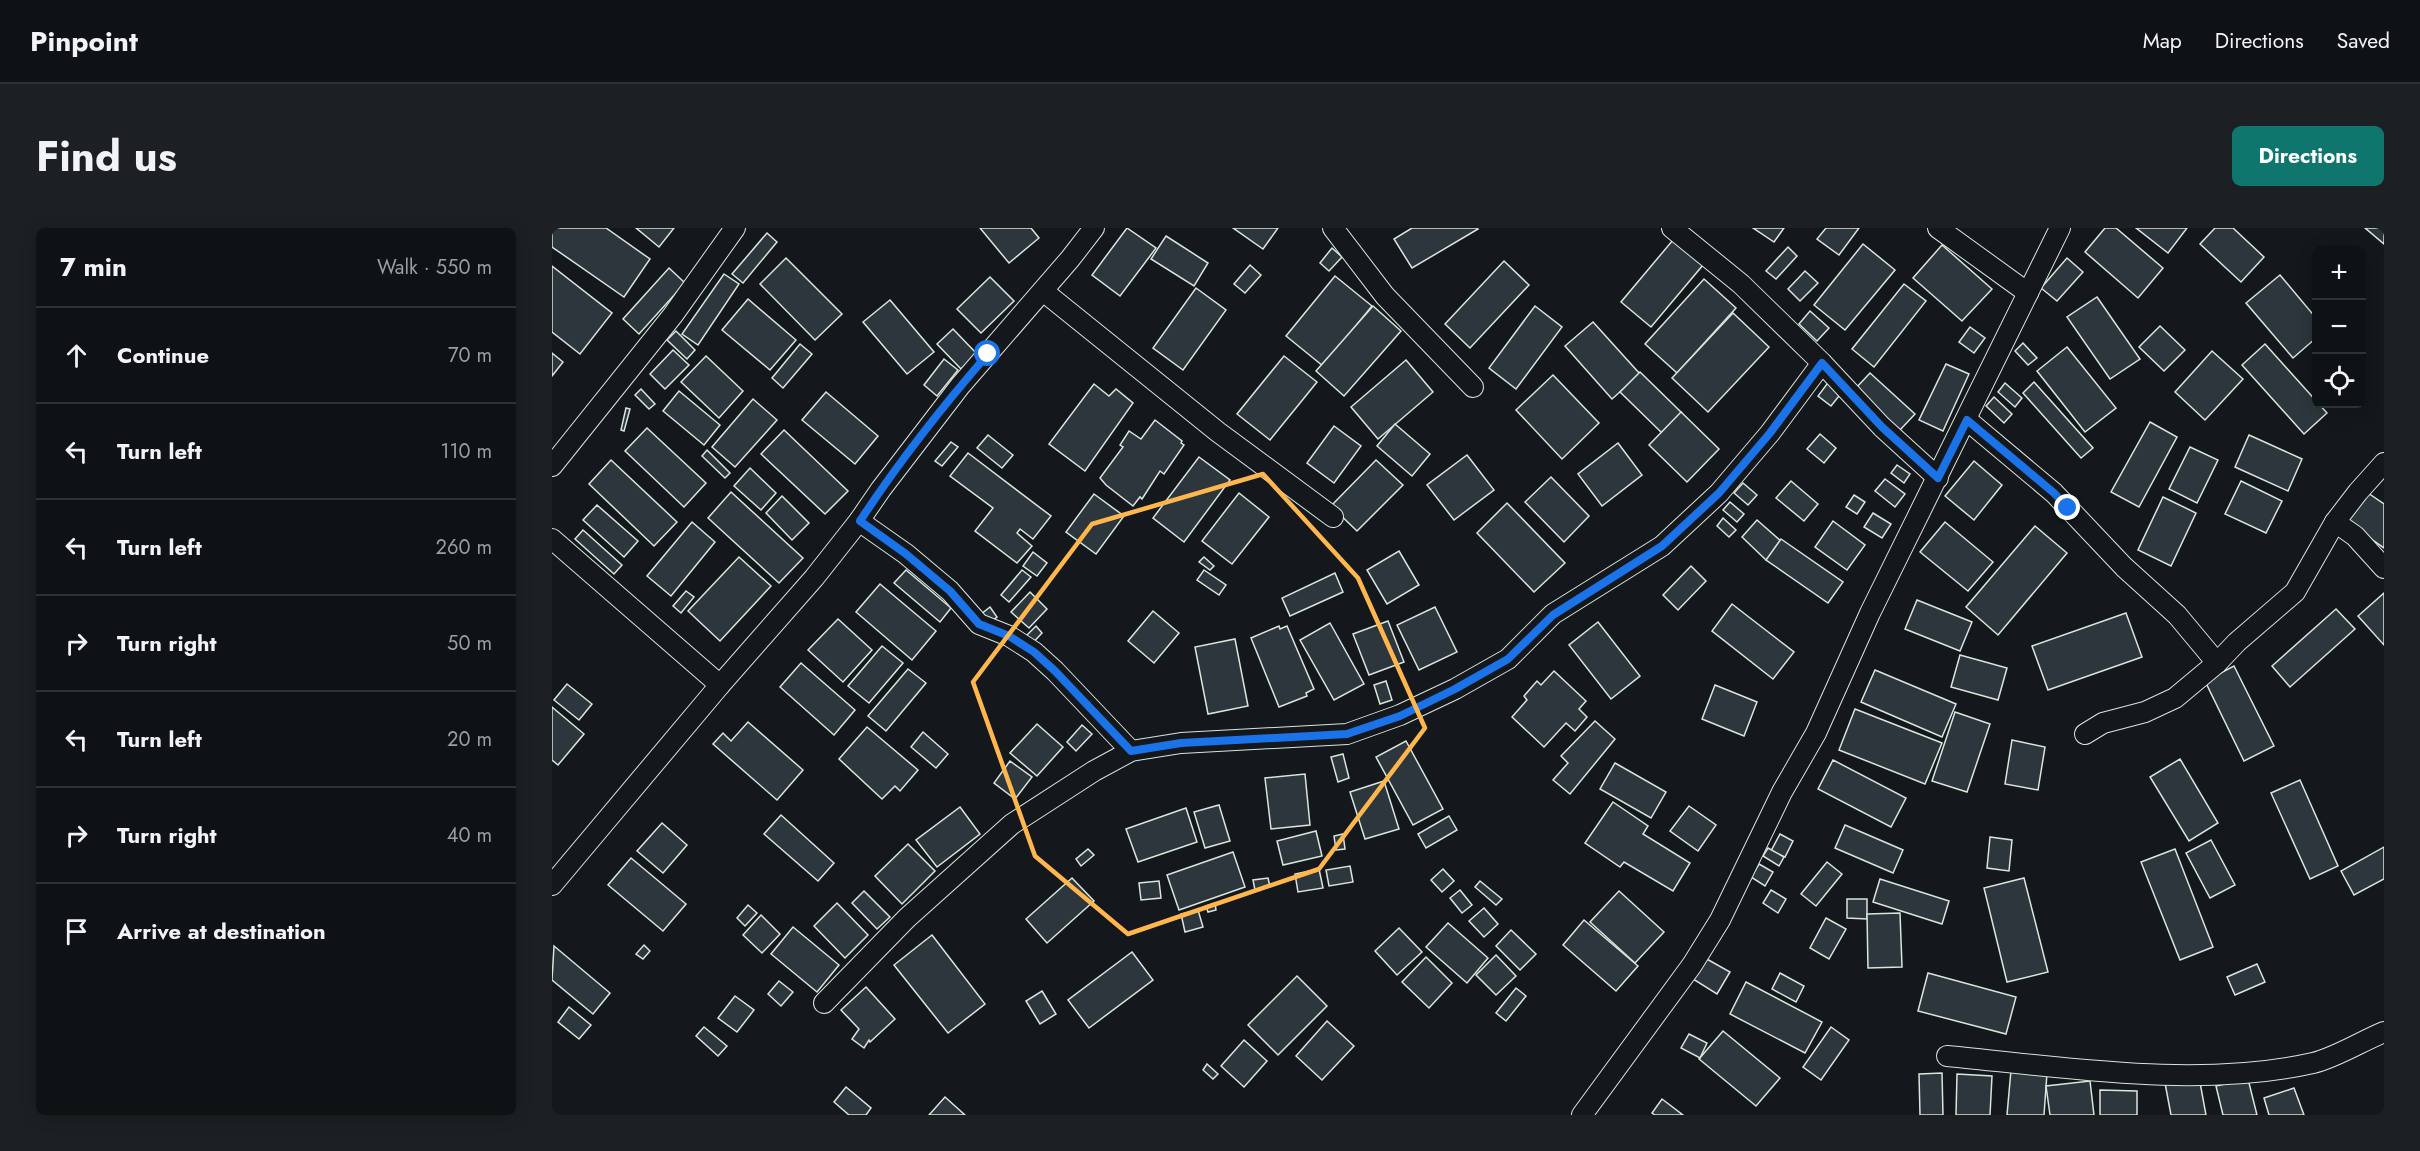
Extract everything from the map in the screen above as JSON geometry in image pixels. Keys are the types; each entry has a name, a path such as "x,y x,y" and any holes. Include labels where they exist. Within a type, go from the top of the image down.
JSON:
{"street":[{"path":"552,466 674,315 735,228"},
{"path":"552,885 720,685 814,578 860,521 881,489 960,386 1094,228"},
{"path":"1333,228 1385,296 1473,387"},
{"path":"1672,228 1741,284 1822,363 1882,427 1938,478"},
{"path":"1938,228 2028,293"},
{"path":"1582,1115 1692,966 1720,920 1782,792 1816,733 1870,613 2060,228"},
{"path":"1042,291 1218,432 1333,517"},
{"path":"824,1003 907,918 1012,824 1085,776 1131,751 1181,743 1347,734 1400,716 1508,659 1553,615 1662,546 1719,493 1770,433 1822,363"},
{"path":"1967,420 2054,493 2124,567 2176,615 2217,663"},
{"path":"2085,734 2103,723 2145,712 2175,698 2217,663 2237,642 2295,592 2335,522 2384,464"},
{"path":"860,521 906,554 950,591 979,624 1009,636 1034,652 1131,751"},
{"path":"2335,522 2355,536 2384,568"},
{"path":"552,539 720,685"},
{"path":"1947,1056 2147,1074 2233,1074 2314,1062 2384,1032"}],"highlighted area":[{"path":"1263,474 1358,578 1425,728 1319,869 1128,934 1035,856 973,682 1092,524"}],"building":[{"path":"552,228 606,228 650,259 624,297 552,247"},
{"path":"636,228 674,228 659,247"},
{"path":"980,228 1031,228 1039,238 1009,263"},
{"path":"1127,228 1156,248 1120,296 1092,275"},
{"path":"1233,228 1278,228 1263,249"},
{"path":"1412,228 1478,229 1412,268 1394,239"},
{"path":"1753,228 1784,228 1774,242"},
{"path":"1826,228 1859,228 1839,255 1817,239"},
{"path":"2105,228 2116,228 2163,268 2138,298 2085,252"},
{"path":"2136,228 2187,228 2168,253"},
{"path":"2215,228 2233,228 2264,257 2241,282 2200,244"},
{"path":"2365,228 2384,228 2384,244"},
{"path":"767,233 777,242 743,283 732,274"},
{"path":"1166,236 1208,263 1194,286 1151,259"},
{"path":"1673,240 1703,265 1651,327 1621,302"},
{"path":"1863,244 1895,270 1845,330 1814,305"},
{"path":"1942,245 1992,289 1962,321 1913,278"},
{"path":"1788,247 1797,256 1776,279 1766,271"},
{"path":"1332,248 1342,257 1329,271 1320,263"},
{"path":"786,258 842,314 815,340 760,284"},
{"path":"2067,258 2083,272 2057,301 2041,288"},
{"path":"1504,261 1529,285 1470,348 1445,324"},
{"path":"1250,265 1261,275 1245,293 1234,284"},
{"path":"552,266 612,313 580,354 552,332"},
{"path":"669,268 685,283 639,334 623,319"},
{"path":"1805,271 1818,283 1800,301 1788,289"},
{"path":"724,274 739,284 698,345 682,334"},
{"path":"2280,275 2312,313 2312,341 2293,358 2246,303"},
{"path":"1335,276 1372,306 1323,366 1286,336"},
{"path":"990,277 1014,301 981,333 957,309"},
{"path":"1704,279 1736,308 1677,373 1645,344"},
{"path":"1904,284 1926,301 1874,367 1852,349"},
{"path":"1196,288 1226,310 1183,370 1153,348"},
{"path":"2097,297 2140,359 2110,379 2067,317"},
{"path":"748,299 796,340 770,370 722,330"},
{"path":"890,300 934,352 907,374 863,322"},
{"path":"1373,306 1401,331 1344,396 1316,371"},
{"path":"1535,306 1562,327 1516,389 1489,368"},
{"path":"1810,311 1829,328 1817,341 1799,324"},
{"path":"1733,313 1769,347 1708,412 1672,378"},
{"path":"1593,322 1640,374 1612,399 1565,346"},
{"path":"2160,326 2185,350 2164,371 2139,347"},
{"path":"1970,327 1985,338 1974,353 1959,342"},
{"path":"953,329 977,354 961,369 937,344"},
{"path":"676,331 695,350 687,359 667,340"},
{"path":"2023,343 2037,358 2028,365 2015,351"},
{"path":"800,344 812,354 783,388 772,378"},
{"path":"2265,344 2312,396 2312,408 2323,408 2327,413 2304,434 2242,365"},
{"path":"2067,347 2116,408 2085,432 2037,371"},
{"path":"673,350 689,365 665,389 650,374"},
{"path":"2212,351 2243,379 2205,420 2175,392"},
{"path":"552,353 563,362 552,376"},
{"path":"706,356 743,391 719,418 681,382"},
{"path":"1284,356 1317,382 1270,440 1237,414"},
{"path":"944,359 958,370 937,396 924,385"},
{"path":"1406,360 1433,392 1378,439 1351,407"},
{"path":"1946,364 1969,374 1943,431 1919,420"},
{"path":"1640,372 1682,413 1662,433 1620,392"},
{"path":"1870,373 1915,414 1900,430 1855,389"},
{"path":"1553,375 1599,423 1562,459 1516,410"},
{"path":"1830,380 1843,391 1831,406 1818,396"},
{"path":"2034,382 2093,448 2081,458 2023,393"},
{"path":"2005,383 2022,398 2015,407 1998,392"},
{"path":"1094,384 1109,396 1116,389 1133,403 1085,471 1049,444"},
{"path":"641,389 655,404 649,409 635,395"},
{"path":"679,391 720,425 704,445 663,411"},
{"path":"826,392 878,436 855,464 802,420"},
{"path":"1994,397 2012,414 2004,423 1986,406"},
{"path":"753,399 777,420 735,467 712,447"},
{"path":"626,408 630,409 624,431 621,430"},
{"path":"1681,412 1719,449 1687,482 1649,445"},
{"path":"1155,420 1184,445 1164,474 1160,471 1142,499 1140,497 1133,506 1100,478 1123,447 1120,445 1129,431 1141,439"},
{"path":"2150,422 2177,437 2139,507 2111,492"},
{"path":"1395,424 1430,454 1412,476 1377,446"},
{"path":"1334,426 1361,446 1334,483 1307,463"},
{"path":"647,428 706,483 684,507 625,451"},
{"path":"784,430 848,491 825,514 761,454"},
{"path":"1820,434 1836,448 1824,463 1807,449"},
{"path":"988,435 1013,455 1002,468 977,448"},
{"path":"2249,435 2302,459 2288,491 2235,467"},
{"path":"951,442 958,447 942,466 935,461"},
{"path":"1618,443 1642,475 1602,506 1578,474"},
{"path":"2190,447 2218,460 2197,503 2169,489"},
{"path":"707,450 730,473 725,478 702,456"},
{"path":"968,453 1051,516 1033,539 1020,529 1017,533 1032,546 1017,563 975,531 993,508 950,476"},
{"path":"1467,455 1494,490 1454,520 1427,485"},
{"path":"1199,457 1230,480 1184,542 1153,518"},
{"path":"611,460 677,522 654,546 589,484"},
{"path":"1376,460 1403,485 1357,531 1331,506"},
{"path":"1974,461 2002,485 1974,520 1945,496"},
{"path":"1897,465 1910,474 1904,483 1891,473"},
{"path":"750,468 776,493 761,510 734,486"},
{"path":"1551,477 1589,516 1564,542 1525,502"},
{"path":"1885,479 1905,494 1895,507 1875,491"},
{"path":"1791,481 1818,504 1804,521 1776,498"},
{"path":"2241,481 2282,501 2266,533 2225,514"},
{"path":"1743,483 1757,495 1748,505 1734,493"},
{"path":"2365,491 2384,504 2384,548 2344,520"},
{"path":"731,492 803,558 779,583 708,518"},
{"path":"1239,493 1269,517 1232,564 1202,541"},
{"path":"1094,494 1124,516 1096,554 1066,532"},
{"path":"1854,495 1865,502 1857,514 1846,507"},
{"path":"782,496 809,523 792,540 766,513"},
{"path":"2163,497 2196,513 2171,566 2138,550"},
{"path":"1730,502 1744,514 1737,522 1723,510"},
{"path":"1507,503 1565,563 1534,592 1477,533"},
{"path":"597,505 638,541 624,557 583,520"},
{"path":"1873,513 1891,524 1882,538 1864,527"},
{"path":"1723,518 1736,530 1729,537 1717,526"},
{"path":"1757,520 1782,542 1766,560 1742,537"},
{"path":"1833,521 1865,545 1847,570 1815,547"},
{"path":"692,522 715,542 671,596 647,576"},
{"path":"1945,522 1993,562 1968,591 1920,552"},
{"path":"2035,526 2067,553 1998,635 1966,607"},
{"path":"583,530 622,565 614,574 575,539"},
{"path":"1781,539 1843,582 1828,603 1766,560"},
{"path":"1399,551 1419,585 1387,604 1367,570"},
{"path":"1033,552 1047,563 1037,576 1023,566"},
{"path":"739,557 771,586 720,641 688,611"},
{"path":"1204,557 1214,566 1210,570 1199,562"},
{"path":"1691,566 1706,581 1678,610 1663,595"},
{"path":"906,570 951,608 940,622 894,583"},
{"path":"1022,570 1031,577 1009,602 1001,595"},
{"path":"1204,570 1226,585 1219,595 1197,580"},
{"path":"1335,573 1343,592 1290,616 1282,598"},
{"path":"880,584 936,631 912,660 856,612"},
{"path":"686,591 694,597 681,613 673,606"},
{"path":"1030,592 1047,609 1029,628 1011,612"},
{"path":"2384,593 2384,645 2358,616"},
{"path":"1917,600 1972,622 1960,651 1905,629"},
{"path":"1732,604 1794,652 1773,679 1712,631"},
{"path":"990,607 997,617 987,625 980,615"},
{"path":"1435,607 1457,652 1419,670 1397,625"},
{"path":"2336,609 2355,629 2290,687 2272,666"},
{"path":"1153,611 1179,633 1154,663 1128,641"},
{"path":"2126,613 2142,657 2048,690 2032,646"},
{"path":"838,619 872,650 843,682 808,650"},
{"path":"1388,621 1404,662 1369,675 1353,634"},
{"path":"1598,622 1640,676 1611,699 1569,645"},
{"path":"1330,623 1364,684 1334,700 1300,640"},
{"path":"1036,626 1042,633 1029,647 1022,640"},
{"path":"1279,626 1280,629 1287,626 1314,689 1306,693 1307,696 1279,707 1251,638"},
{"path":"1235,639 1248,706 1208,714 1195,647"},
{"path":"882,646 903,663 869,703 848,686"},
{"path":"1960,655 2007,668 1998,700 1951,687"},
{"path":"801,663 855,710 834,735 780,687"},
{"path":"2234,666 2274,746 2244,761 2205,681"},
{"path":"908,669 926,683 886,731 868,716"},
{"path":"1875,670 1956,704 1942,737 1861,702"},
{"path":"1554,671 1586,701 1579,709 1587,717 1575,731 1566,723 1544,747 1512,717 1527,700 1524,696 1537,681 1541,685"},
{"path":"1386,681 1392,700 1380,704 1374,685"},
{"path":"567,684 592,704 579,720 554,700"},
{"path":"1715,685 1757,702 1744,736 1702,719"},
{"path":"552,707 584,734 558,765 552,760"},
{"path":"1855,709 1942,743 1925,784 1839,750"},
{"path":"1955,712 1990,724 1967,792 1932,781"},
{"path":"1595,721 1615,739 1570,794 1553,780 1568,763 1561,756"},
{"path":"748,722 803,770 777,800 713,744 723,733 731,741"},
{"path":"1037,724 1063,747 1037,776 1010,753"},
{"path":"1082,725 1092,734 1076,751 1067,742"},
{"path":"867,727 918,770 900,791 895,786 882,799 839,759"},
{"path":"923,732 948,754 936,768 911,747"},
{"path":"2012,740 2045,747 2038,790 2005,784"},
{"path":"1406,741 1443,809 1413,825 1376,757"},
{"path":"1343,754 1349,778 1338,782 1331,757"},
{"path":"2180,759 2218,823 2189,841 2150,777"},
{"path":"1833,760 1906,798 1891,827 1818,789"},
{"path":"1010,761 1032,777 1015,799 994,783"},
{"path":"1615,763 1666,792 1651,818 1600,789"},
{"path":"1305,774 1310,825 1271,829 1265,778"},
{"path":"2300,780 2338,866 2310,879 2271,793"},
{"path":"1384,781 1399,829 1365,839 1350,792"},
{"path":"1613,802 1648,826 1643,834 1690,863 1673,891 1624,862 1620,867 1585,843"},
{"path":"1219,805 1230,841 1205,848 1194,812"},
{"path":"1689,806 1716,825 1698,851 1670,831"},
{"path":"960,807 980,834 937,867 916,840"},
{"path":"1186,808 1197,842 1138,862 1126,829"},
{"path":"781,815 834,863 818,881 764,834"},
{"path":"1449,816 1457,830 1426,848 1418,834"},
{"path":"662,823 687,845 663,873 637,851"},
{"path":"1845,825 1903,850 1893,873 1835,848"},
{"path":"1316,831 1322,856 1283,865 1277,841"},
{"path":"1343,834 1345,849 1336,850 1334,836"},
{"path":"1780,834 1793,841 1785,857 1771,851"},
{"path":"1990,837 2012,840 2009,871 1987,868"},
{"path":"2211,840 2235,885 2210,898 2186,853"},
{"path":"908,844 935,871 902,904 875,876"},
{"path":"2384,847 2384,879 2354,895 2341,871"},
{"path":"1768,848 1784,857 1779,866 1763,856"},
{"path":"1088,849 1094,855 1081,866 1076,859"},
{"path":"2175,849 2213,947 2180,960 2141,862"},
{"path":"1233,852 1245,887 1179,910 1167,875"},
{"path":"631,858 686,904 663,931 608,885"},
{"path":"1827,862 1842,874 1816,906 1801,894"},
{"path":"1759,864 1773,872 1765,886 1751,877"},
{"path":"1350,866 1353,882 1329,886 1326,870"},
{"path":"1319,869 1323,888 1298,892 1295,874"},
{"path":"1443,869 1454,881 1442,892 1431,880"},
{"path":"1072,878 1094,901 1047,943 1026,919"},
{"path":"1268,878 1270,887 1255,890 1253,880"},
{"path":"2024,878 2048,972 2007,982 1984,888"},
{"path":"1880,879 1949,901 1942,924 1873,902"},
{"path":"1159,881 1161,898 1141,900 1139,883"},
{"path":"1480,881 1502,899 1496,905 1475,887"},
{"path":"1460,890 1472,905 1462,913 1450,898"},
{"path":"1771,890 1786,899 1778,913 1763,903"},
{"path":"864,891 890,917 877,929 852,903"},
{"path":"1619,891 1664,932 1635,963 1590,922"},
{"path":"1847,899 1867,899 1867,919 1847,918"},
{"path":"837,903 868,935 845,958 814,926"},
{"path":"1215,903 1216,910 1208,912 1206,906"},
{"path":"748,905 757,913 745,926 737,918"},
{"path":"1484,908 1498,924 1484,937 1469,921"},
{"path":"1198,910 1203,927 1185,932 1181,914"},
{"path":"1900,913 1902,967 1868,968 1867,914"},
{"path":"761,915 780,934 762,953 743,935"},
{"path":"1826,918 1846,929 1829,959 1810,948"},
{"path":"1584,920 1638,966 1616,991 1563,945"},
{"path":"1448,923 1488,958 1467,983 1426,947"},
{"path":"793,927 839,965 817,992 771,954"},
{"path":"1399,928 1422,952 1397,975 1375,951"},
{"path":"1511,930 1536,954 1520,970 1496,946"},
{"path":"932,935 985,1004 948,1033 894,965"},
{"path":"644,945 650,951 643,959 636,954"},
{"path":"554,946 610,993 593,1014 552,980"},
{"path":"1132,952 1153,980 1089,1028 1068,1000"},
{"path":"1496,955 1516,976 1496,995 1476,975"},
{"path":"1426,957 1452,983 1429,1008 1402,982"},
{"path":"1705,958 1730,972 1717,994 1693,979"},
{"path":"2257,964 2265,982 2235,995 2227,977"},
{"path":"1780,973 1804,986 1796,1002 1772,989"},
{"path":"1928,973 2016,997 2006,1034 1918,1011"},
{"path":"1297,976 1327,1006 1278,1055 1248,1025"},
{"path":"779,981 793,992 781,1006 768,994"},
{"path":"1746,982 1822,1022 1805,1053 1730,1014"},
{"path":"866,987 895,1019 870,1042 869,1040 864,1048 852,1039 859,1029 841,1010"},
{"path":"1516,988 1526,996 1506,1021 1496,1013"},
{"path":"1042,991 1056,1014 1040,1024 1026,1001"},
{"path":"735,996 754,1010 737,1032 718,1018"},
{"path":"569,1007 591,1025 579,1039 558,1022"},
{"path":"1327,1021 1354,1046 1322,1080 1296,1056"},
{"path":"704,1027 727,1046 718,1056 696,1036"},
{"path":"1831,1027 1849,1040 1821,1080 1803,1067"},
{"path":"1723,1031 1780,1078 1756,1106 1699,1059"},
{"path":"1689,1034 1707,1043 1700,1058 1681,1048"},
{"path":"1244,1040 1267,1061 1244,1087 1221,1066"},
{"path":"1207,1064 1218,1074 1213,1079 1203,1070"},
{"path":"2011,1070 2047,1073 2044,1115 2007,1115"},
{"path":"1942,1073 1943,1115 1920,1115 1919,1074"},
{"path":"1957,1074 1992,1076 1990,1115 1956,1115"},
{"path":"2199,1077 2206,1115 2171,1115 2165,1083"},
{"path":"2248,1079 2257,1115 2223,1115 2216,1086"},
{"path":"2090,1081 2094,1115 2050,1115 2046,1086"},
{"path":"846,1087 871,1108 866,1115 849,1115 834,1102"},
{"path":"2294,1088 2304,1115 2269,1115 2264,1098"},
{"path":"2100,1090 2137,1091 2137,1115 2100,1115"},
{"path":"945,1097 965,1115 929,1115"},
{"path":"1662,1099 1683,1115 1655,1115 1652,1113"}],"route":[{"path":"988,354 960,386 881,489 860,521 906,554 950,591 979,624 1009,636 1034,652 1131,751 1181,743 1347,734 1400,716 1455,689 1508,659 1553,615 1662,546 1719,493 1770,433 1822,363 1882,427 1938,478 1967,420 2054,493 2068,508"}]}
